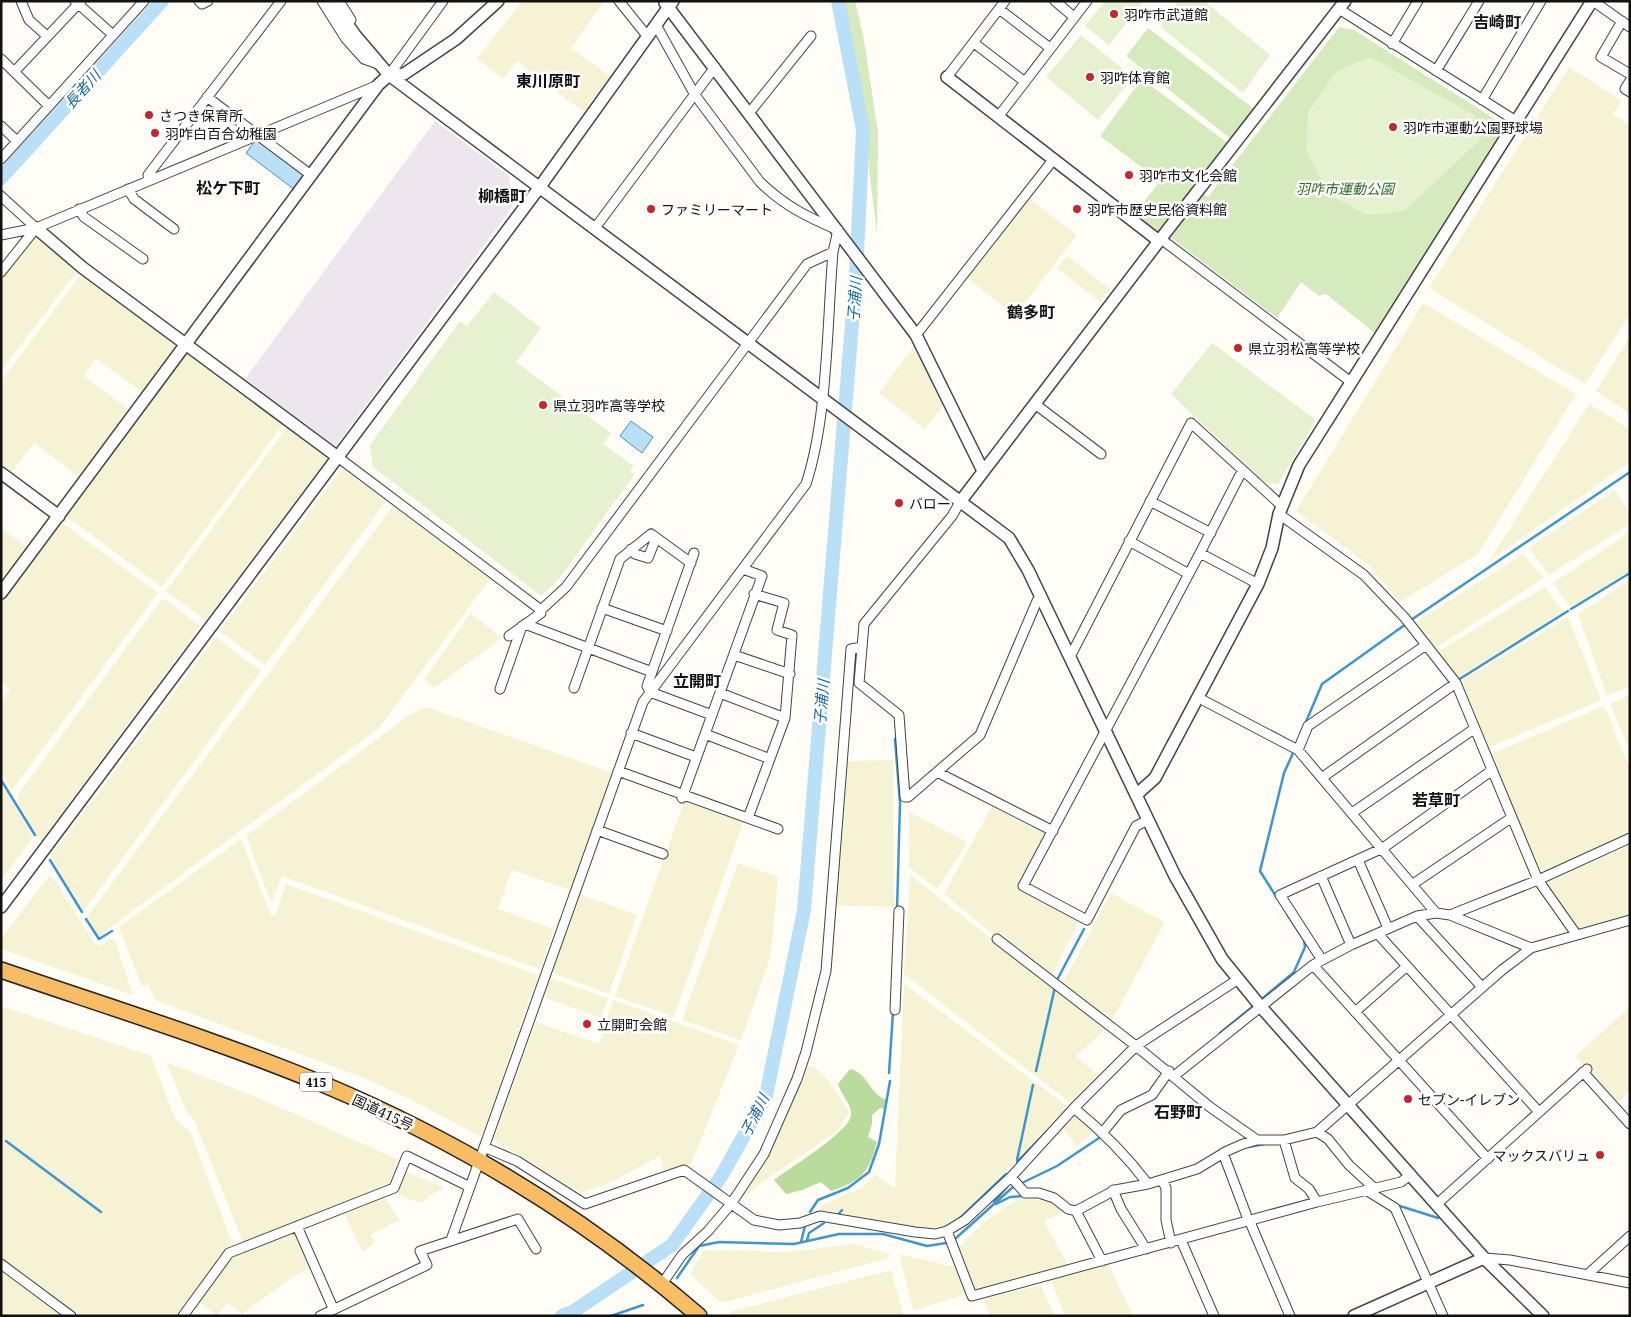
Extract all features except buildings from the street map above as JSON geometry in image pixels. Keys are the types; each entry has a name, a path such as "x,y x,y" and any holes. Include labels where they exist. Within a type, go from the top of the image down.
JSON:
{"highway":[{"name":"国道415号","path":"1,970 184,1031 325,1085 379,1109 479,1161 543,1199 609,1243 659,1281 699,1316"}],"street":[{"path":"21,1 29,20 47,36"},
{"path":"1,160 144,1"},
{"path":"199,1 202,4 208,1"},
{"path":"150,180 148,175 281,1"},
{"path":"322,1 346,39 364,59 378,64"},
{"path":"332,1 355,35 389,75 1009,538 1041,596 1175,876 1208,937 1237,980 1484,1258 1544,1316"},
{"path":"339,1 372,50 378,64"},
{"path":"1,593 378,85 389,75 443,1"},
{"path":"389,75 404,74 467,30 498,1"},
{"path":"619,1 648,37"},
{"path":"1005,1 947,77 998,118 1351,382"},
{"path":"1055,1 1074,17"},
{"path":"998,118 1087,1"},
{"path":"1392,44 1418,1"},
{"path":"1436,72 1479,1"},
{"path":"1482,100 1541,1"},
{"path":"15,71 78,2 113,36"},
{"path":"1136,795 1154,778 1258,584 1272,548 1280,510 1299,465 1516,122 1598,2 1626,24 1601,57 1630,74"},
{"path":"1,907 539,188 656,26 668,3 880,284 916,335 983,471"},
{"path":"1041,596 1036,601 980,735 905,798 899,715 859,683 864,624 868,616 952,516 983,471 1342,5 1392,44 1516,122"},
{"path":"999,10 1050,48"},
{"path":"656,26 695,95 760,182 772,194 800,214 838,230"},
{"path":"750,112 811,36"},
{"path":"974,42 1025,82"},
{"path":"1,59 50,106"},
{"path":"594,228 715,67"},
{"path":"1630,81 1625,89 1630,92"},
{"path":"1,235 36,228 378,85"},
{"path":"207,97 312,175"},
{"path":"1,126 17,141"},
{"path":"916,335 1054,160"},
{"path":"128,189 134,199 174,229"},
{"path":"4,199 67,256 541,610"},
{"path":"79,209 84,216 143,259"},
{"path":"1,272 36,228"},
{"path":"451,1240 631,733 650,692 806,484 811,469 825,400 832,252 838,230"},
{"path":"509,636 540,613 566,587 807,264 832,252"},
{"path":"1035,404 1101,454"},
{"path":"1070,657 1191,423 1280,510 1364,575 1405,618 1456,683 1491,771 1538,880 1576,934"},
{"path":"1148,820 1136,826 1087,920 1023,886 1106,732 1242,471"},
{"path":"1,473 58,516"},
{"path":"1150,501 1211,533"},
{"path":"574,688 620,559 651,534 691,563"},
{"path":"631,550 635,554 648,558 656,538"},
{"path":"1129,541 1189,574"},
{"path":"1200,553 1258,584"},
{"path":"694,554 647,686 650,692 712,715"},
{"path":"682,796 762,576 743,568"},
{"path":"748,818 785,718 792,634 777,630 784,603 754,594"},
{"path":"602,608 667,631"},
{"path":"523,625 652,672"},
{"path":"500,689 523,625"},
{"path":"1298,750 1308,726 1426,645"},
{"path":"659,1281 682,1255 708,1231 764,1154 797,1079 816,1018 826,971 851,649 862,647"},
{"path":"734,654 790,674"},
{"path":"1323,777 1456,683"},
{"path":"720,693 785,718"},
{"path":"1197,697 1298,750 1323,777 1436,913"},
{"path":"1352,813 1474,729"},
{"path":"631,733 696,757"},
{"path":"705,734 770,759"},
{"path":"1488,1159 1398,1062 1355,1012 1317,962 1280,895 1383,848 1491,771"},
{"path":"618,772 778,829"},
{"path":"937,772 1053,831"},
{"path":"1413,884 1511,818"},
{"path":"597,830 663,854"},
{"path":"1450,915 1538,880 1630,838"},
{"path":"1358,860 1388,928"},
{"path":"1321,876 1351,945"},
{"path":"895,1010 900,911"},
{"path":"1103,1132 1121,1110 1152,1095 1171,1074 1261,1007 1317,962 1388,928 1417,916 1436,913 1450,915 1531,948"},
{"path":"1417,916 1482,988"},
{"path":"1011,1177 1025,1193 1039,1193 1054,1198 1068,1209 1076,1211 1113,1190 1148,1184 1197,1169 1223,1153 1257,1140 1284,1140 1317,1132 1482,988 1531,948 1630,920"},
{"path":"1378,934 1538,1112"},
{"path":"997,939 1136,1046 1210,1107 1257,1140"},
{"path":"1355,1012 1406,967"},
{"path":"484,1147 517,1161 585,1204 684,1170 691,1173 754,1220 779,1225 800,1223 820,1216 935,1234 948,1231 965,1220 1011,1177 1074,1108 1136,1046 1237,980"},
{"path":"1437,1204 1585,1071 1630,1124"},
{"path":"1074,1108 1103,1132 1131,1161 1148,1184"},
{"path":"1317,1132 1328,1139 1370,1189 1395,1208 1443,1316"},
{"path":"1284,1140 1295,1178 1309,1189 1317,1202"},
{"path":"1223,1153 1249,1222 1290,1316"},
{"path":"183,1316 229,1253 394,1188 408,1156 470,1187"},
{"path":"948,1231 972,1296 1317,1202 1402,1182 1410,1175"},
{"path":"1162,1180 1166,1188 1166,1220 1171,1243"},
{"path":"1113,1190 1121,1209 1146,1250"},
{"path":"1076,1211 1102,1261"},
{"path":"320,1316 333,1308 427,1264 420,1251 518,1219 536,1249"},
{"path":"296,1226 333,1308"},
{"path":"1587,1275 1630,1236"},
{"path":"1181,1240 1214,1316"},
{"path":"1362,1314 1484,1258 1510,1260 1630,1283"},
{"path":"1,1264 71,1316"}],"shaded area":[{"path":"522,1 604,1 571,48 610,76 584,112 517,61 503,79 477,59"},
{"path":"1569,67 1622,101 1613,114 1630,125 1630,314 1585,384 1429,288"},
{"path":"435,121 509,176 513,206 335,447 244,380"},
{"path":"1030,199 1077,235 1015,316 967,278"},
{"path":"32,235 78,270 1,371 1,273"},
{"path":"1067,256 1110,289 1100,302 1057,268"},
{"path":"82,273 173,341 175,349 144,393 96,359 84,376 131,411 81,478 34,443 10,474 1,467 1,381"},
{"path":"1423,303 1576,394 1478,554 1400,602 1370,566 1296,511"},
{"path":"1630,337 1630,414 1596,391"},
{"path":"914,346 943,406 925,429 879,393"},
{"path":"187,353 284,423 162,587 66,516"},
{"path":"1589,404 1630,429 1630,462 1489,561"},
{"path":"288,426 329,456 205,620 166,591"},
{"path":"342,469 386,501 265,665 220,631"},
{"path":"1615,490 1630,513 1630,524 1549,575 1529,548"},
{"path":"393,506 490,579 379,728 99,936 87,917"},
{"path":"61,522 158,593 12,790 1,772 1,702 10,689 1,682 1,603"},
{"path":"1,528 29,548 4,582 1,580"},
{"path":"1630,532 1630,571 1570,607 1553,583"},
{"path":"1523,554 1544,578 1434,649 1414,623"},
{"path":"1630,580 1630,686 1607,696 1578,614"},
{"path":"1545,587 1563,612 1457,677 1438,652"},
{"path":"163,598 200,626 41,841 17,799 19,793"},
{"path":"471,613 502,638 434,688 424,679"},
{"path":"1568,617 1601,700 1487,748 1460,682"},
{"path":"216,637 261,671 84,910 51,856"},
{"path":"1630,695 1630,751 1610,704"},
{"path":"1604,706 1630,769 1630,834 1545,871 1538,868 1489,755"},
{"path":"426,707 610,772 612,775 571,890 512,870 498,909 554,929 540,969 282,876 273,900 270,900 246,836 411,714"},
{"path":"893,760 894,907 835,905 848,761"},
{"path":"1,784 33,838 1,880"},
{"path":"685,799 744,820 674,1017 615,996"},
{"path":"992,806 1046,835 1017,888 1079,922 1049,981 944,894"},
{"path":"909,812 967,842 937,890 909,867"},
{"path":"241,839 271,916 276,914 286,884 538,975 481,1137 404,1096 359,1076 155,1000 149,984 142,987 119,927"},
{"path":"1630,845 1630,916 1578,930 1546,883"},
{"path":"738,863 778,877 769,961 741,1040 682,1020"},
{"path":"910,875 1106,1029 1076,1056 1099,1076 1072,1104 904,974"},
{"path":"49,876 54,879 94,943 101,946 110,939 115,941 133,995 1,949 1,938"},
{"path":"1111,893 1165,922 1110,1024 1062,985"},
{"path":"579,894 637,915 609,994 552,973"},
{"path":"550,978 608,998 601,1018 543,997"},
{"path":"904,984 1068,1107 959,1217 944,1227 923,1228 820,1210 822,1205 861,1188 876,1175 895,1188"},
{"path":"613,1000 739,1045 691,1164 664,1172 660,1156 614,1181 582,1193 493,1140 536,1022 599,1044"},
{"path":"1,1006 151,1056 175,1119 190,1131 232,1242 178,1316 77,1316 1,1259"},
{"path":"1630,1007 1630,1091 1617,1102 1575,1056"},
{"path":"166,1062 259,1098 397,1159 390,1184 243,1243 195,1122 186,1111"},
{"path":"805,1066 816,1068 828,1080 849,1111 841,1126 832,1135 761,1183 744,1198 741,1195"},
{"path":"1077,1115 1096,1129 1077,1146 1063,1129"},
{"path":"406,1172 444,1187 420,1203 397,1194"},
{"path":"384,1196 399,1220 370,1235 375,1243 362,1251 344,1213"},
{"path":"1019,1198 1049,1201 1065,1211 1044,1221 1068,1265 975,1291 958,1248 983,1223"},
{"path":"294,1232 310,1268 293,1277 242,1314 228,1303 217,1316 200,1302 232,1258"},
{"path":"855,1244 890,1254 889,1258 721,1303 690,1274 704,1250 788,1252"},
{"path":"899,1254 955,1267 965,1294 916,1310 913,1308"},
{"path":"1109,1265 1133,1316 1065,1316 1051,1280"},
{"path":"1,1270 63,1316 1,1316"},
{"path":"891,1270 904,1316 733,1316 729,1312"},
{"path":"1040,1285 1055,1316 990,1316 983,1299"}],"green space":[{"path":"842,1 855,1 864,40 878,132 877,234 869,169 868,129 862,108 863,95"},
{"name":"羽咋市武道館","path":"1105,1 1144,1 1109,45 1085,26"},
{"path":"1178,1 1204,1 1270,55 1243,93 1160,27"},
{"name":"羽咋市運動公園","path":"1339,27 1354,30 1506,126 1376,334 1326,294 1319,296 1301,282 1277,318 1171,238 1202,193 1208,197"},
{"path":"1148,28 1254,109 1231,139 1126,56"},
{"name":"羽咋体育館","path":"1081,35 1133,77 1098,120 1046,77"},
{"name":"羽咋市運動公園野球場","path":"1370,57 1474,115 1481,139 1404,211 1367,215 1329,195 1307,152 1308,112 1337,71"},
{"path":"1142,79 1229,144 1157,233 1134,215 1160,181 1100,136"},
{"path":"494,292 541,328 516,362 611,433 603,444 634,466 630,471 634,475 559,579 541,596 373,467 370,445 460,321 467,326"},
{"path":"1212,343 1316,420 1278,484 1264,483 1171,394"},
{"path":"850,1069 860,1074 880,1097 886,1100 884,1109 880,1108 872,1115 872,1124 868,1137 877,1142 871,1161 863,1174 842,1187 831,1191 821,1182 786,1194 774,1180 829,1141 840,1131 851,1116 850,1108 838,1084"}],"water":[{"path":"260,138 306,175 295,190 246,153 255,141"},
{"path":"631,421 653,437 642,453 620,436"}],"waterway":[{"name":"長者川","path":"1,178 162,1"},
{"name":"子浦川","path":"562,1316 574,1311 672,1245 722,1175 766,1096 804,910 856,275 863,130 838,1"},
{"path":"1411,620 1630,472"},
{"path":"1571,609 1630,573"},
{"path":"1458,680 1568,611"},
{"path":"1305,724 1322,684 1406,624"},
{"path":"895,739 900,803 897,910"},
{"path":"1277,898 1260,871 1284,773 1293,753"},
{"path":"1,780 35,835"},
{"path":"50,860 82,912"},
{"path":"1263,998 1294,972 1305,947 1304,940 1287,914"},
{"path":"86,919 99,939 112,931"},
{"path":"1056,982 1084,929"},
{"path":"1036,1071 1055,987"},
{"path":"1220,1033 1252,1007"},
{"path":"889,1073 893,1012"},
{"path":"810,1212 818,1200 848,1188 869,1172 879,1144 890,1081"},
{"path":"1017,1160 1033,1085"},
{"path":"1017,1162 1046,1132"},
{"path":"1024,1182 1057,1166 1102,1136"},
{"path":"6,1141 101,1212"},
{"path":"1248,1147 1265,1144"},
{"path":"959,1219 1006,1174"},
{"path":"994,1202 1007,1187"},
{"path":"956,1238 1013,1187"},
{"path":"996,1204 1010,1197 1024,1196"},
{"path":"1400,1206 1438,1218"},
{"path":"837,1216 842,1210"},
{"path":"807,1240 809,1233 824,1223"},
{"path":"801,1242 805,1226"},
{"path":"677,1278 699,1246 719,1242 794,1244 839,1234 883,1234 927,1246 946,1243"},
{"path":"611,1316 643,1305"}],"place":[{"name":"羽咋市武道館","path":"1114,14"},
{"name":"羽咋体育館","path":"1090,77"},
{"name":"さつき保育所","path":"149,115"},
{"name":"羽咋市運動公園野球場","path":"1393,127"},
{"name":"羽咋白百合幼稚園","path":"155,133"},
{"name":"羽咋市文化会館","path":"1129,175"},
{"name":"ファミリーマート","path":"651,209"},
{"name":"羽咋市歴史民俗資料館","path":"1077,209"},
{"name":"県立羽松高等学校","path":"1238,348"},
{"name":"県立羽咋高等学校","path":"543,405"},
{"name":"バロー","path":"899,503"},
{"name":"立開町会館","path":"587,1024"},
{"name":"セブン-イレブン","path":"1408,1099"},
{"name":"マックスバリュ","path":"1600,1155"}],"district":[{"name":"吉崎町","path":"1497,22"},
{"name":"東川原町","path":"548,81"},
{"name":"松ケ下町","path":"228,188"},
{"name":"柳橋町","path":"502,196"},
{"name":"鶴多町","path":"1031,312"},
{"name":"立開町","path":"697,681"},
{"name":"若草町","path":"1436,800"},
{"name":"石野町","path":"1178,1112"}]}
